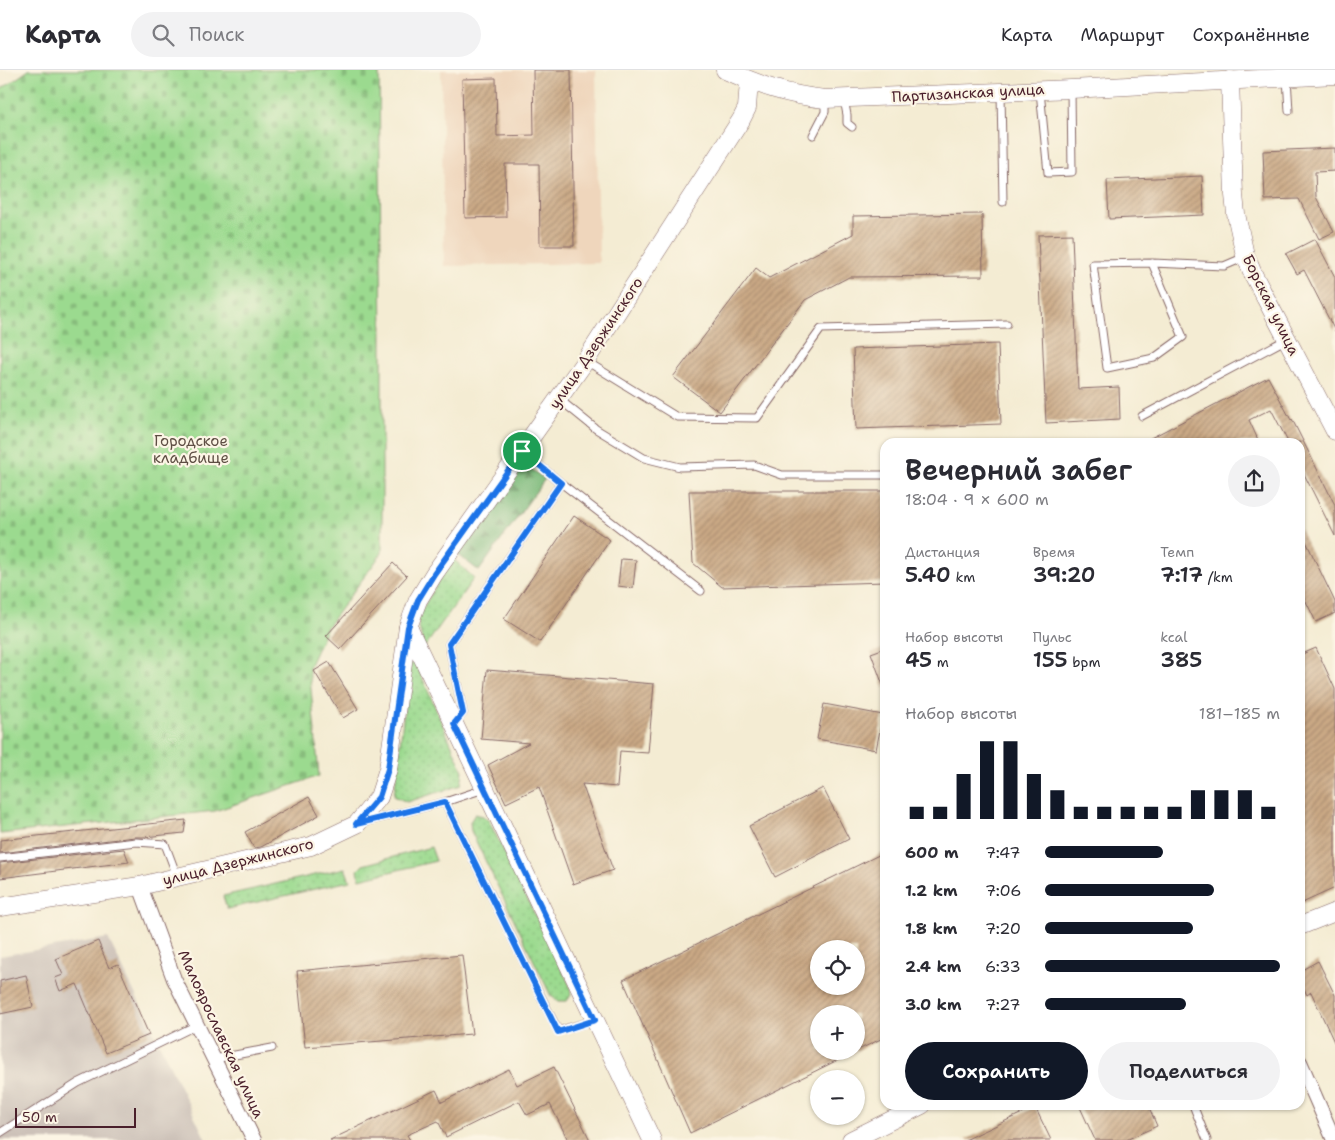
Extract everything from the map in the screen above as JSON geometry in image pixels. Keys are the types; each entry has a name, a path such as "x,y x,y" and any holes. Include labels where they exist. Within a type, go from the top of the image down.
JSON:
{"street":[{"name":"Партизанская улица","path":"725,70 749,75 773,90 804,97 825,99 1071,89 1298,75 1335,75"},
{"name":"улица Дзержинского","path":"0,907 140,886 311,846 356,824 379,797 388,769 408,627 418,600 434,574 586,360 741,120 747,108 749,75"},
{"name":"Борская улица","path":"1230,80 1234,195 1239,235 1245,256 1335,431"},
{"path":"408,627 652,1140"},
{"name":"Малоярославская улица","path":"140,886 174,979 254,1140"},
{"path":"1305,924 1335,912"},
{"path":"1305,1073 1334,1140"},
{"path":"851,1140 912,1110"}],"lane":[{"path":"1289,110 1298,75"},
{"path":"1040,90 1048,173 1072,172 1071,89"},
{"path":"1001,92 1003,202"},
{"path":"814,135 824,112 825,99"},
{"path":"844,99 847,123 852,127"},
{"path":"1152,263 1183,337 1154,358 1107,368 1093,264 1152,263 1224,266 1245,256"},
{"path":"586,360 677,417 757,418 821,329 1006,324"},
{"path":"1142,416 1287,339"},
{"path":"559,399 596,429 644,458 680,467 754,465 782,475 880,475"},
{"path":"522,451 701,591"},
{"path":"454,724 463,713 449,644 561,483"},
{"path":"356,824 445,802 484,789"},
{"path":"445,802 558,1032 595,1020"},
{"path":"0,858 136,842 165,844 177,877"},
{"path":"0,1133 78,1083 197,1025"},
{"path":"214,1059 272,1048"},
{"path":"1196,1110 1207,1140"}],"shaded area":[{"path":"441,70 596,70 599,263 444,266"},
{"path":"108,938 206,1140 0,1140 0,956"}],"green space":[{"name":"Городское кладбище","path":"29,70 379,70 382,553 327,627 309,667 319,776 215,811 0,834 0,90"},
{"path":"523,463 545,479 479,571 456,553"},
{"path":"452,558 474,578 424,648 417,618"},
{"path":"411,652 463,771 461,785 407,802 394,796"},
{"path":"475,814 483,816 489,821 570,986 571,995 567,1001 558,1001 551,996 471,831 470,822"},
{"path":"431,847 436,861 360,879 358,870 363,865"},
{"path":"345,868 350,881 227,909 223,896"}],"building":[{"path":"533,70 571,70 574,246 540,246 539,164 505,164 506,217 465,218 462,79 496,78 497,136 534,135"},
{"path":"1335,148 1335,171 1315,172 1316,197 1334,232 1319,239 1299,199 1265,200 1263,151"},
{"path":"1202,176 1204,215 1109,219 1107,180"},
{"path":"982,214 983,276 849,277 805,300 720,412 673,377 756,268 769,278 853,234 853,216"},
{"path":"1072,234 1078,389 1119,387 1120,419 1046,423 1038,235"},
{"path":"1315,239 1335,277 1335,331 1304,270 1297,274 1286,254"},
{"path":"998,344 1001,424 856,429 853,349"},
{"path":"1268,377 1302,438 1286,438 1271,409 1249,420 1257,438 1151,438"},
{"path":"1305,445 1335,505 1335,536 1305,476"},
{"path":"689,491 880,491 880,582 722,587 693,563"},
{"path":"574,516 610,540 540,642 504,619"},
{"path":"1305,539 1335,602 1335,613 1316,622 1305,599"},
{"path":"621,559 636,560 633,588 618,586"},
{"path":"393,563 407,576 340,649 326,636"},
{"path":"1316,648 1335,689 1335,888 1305,902 1305,653"},
{"path":"880,650 880,677 871,653"},
{"path":"329,662 358,709 343,718 314,671"},
{"path":"487,670 654,684 648,753 620,751 617,787 582,784 613,870 573,884 539,787 506,803 488,765 529,743 481,739"},
{"path":"824,704 880,714 880,730 876,750 817,739"},
{"path":"823,788 849,839 775,877 749,826"},
{"path":"309,797 319,815 261,847 254,848 245,832"},
{"path":"186,820 184,833 0,853 0,840"},
{"path":"124,849 129,862 0,878 0,863"},
{"path":"880,854 880,1039 865,1047 865,1005 810,1005 810,1060 838,1060 818,1070 810,1070 810,1074 690,1133 623,980"},
{"path":"98,941 109,968 118,964 149,1035 106,1053 77,984 60,991 55,978 63,975 56,959"},
{"path":"462,955 472,1034 305,1047 297,971"},
{"path":"1318,961 1335,995 1335,1044 1311,992 1307,995 1305,991 1305,968"},
{"path":"26,975 33,1007 0,1014 0,981"},
{"path":"554,1067 590,1140 568,1140 550,1104 527,1115 519,1101 446,1137 438,1121 407,1135 410,1140 330,1140 436,1090 442,1102 509,1069 517,1085"},
{"path":"1029,1110 1036,1110 1051,1140 965,1140"},
{"path":"1081,1110 1150,1110 1157,1126 1126,1140 1095,1140"}],"route":[{"path":"522,451 561,483 449,644 463,713 454,724 595,1020 558,1032 445,802 356,824 379,797 388,769 408,627 418,600 434,574 522,451"}]}
